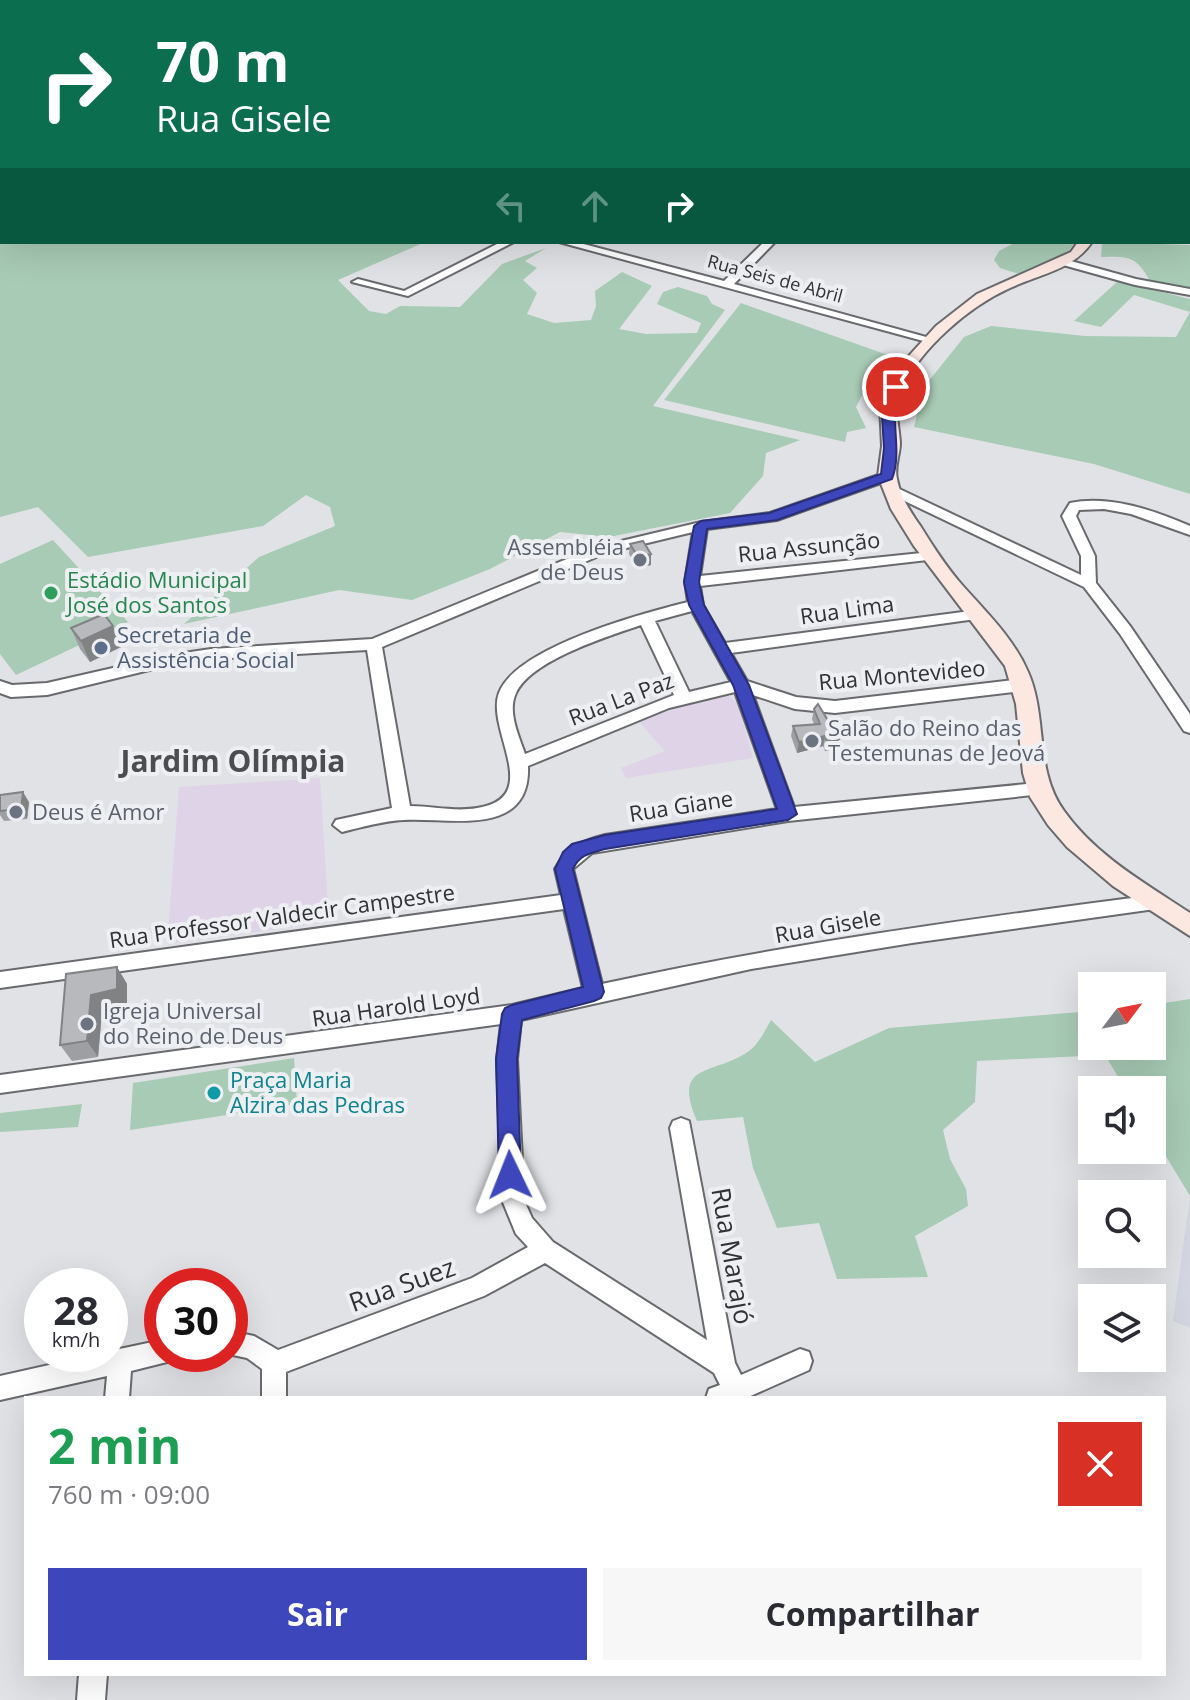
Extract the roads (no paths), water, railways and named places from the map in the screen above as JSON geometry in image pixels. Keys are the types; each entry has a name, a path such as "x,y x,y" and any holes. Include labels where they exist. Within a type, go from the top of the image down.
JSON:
{"street":[{"path":"358,282 404,294 505,244"},
{"path":"727,285 768,244"},
{"path":"1084,244 1076,255 986,295 953,317 931,340 888,401 890,483 931,556 1008,653 1023,685 1037,789 1047,807 1076,840 1114,874 1190,926"},
{"name":"Rua Seis de Abril","path":"592,245 931,340"},
{"path":"1060,261 1188,293"},
{"path":"0,687 11,691 47,689 115,671 211,654 374,644 601,550 701,526 772,517 890,483 1089,584 1134,643 1190,727"},
{"path":"1089,584 1088,556 1069,516 1075,506 1105,506 1143,514 1190,531"},
{"path":"701,526 692,582 696,605 741,685 788,814"},
{"name":"Rua Assunção","path":"692,582 931,556"},
{"path":"342,825 402,813 468,816 500,807 518,788 521,762 505,723 504,705 515,680 538,663 645,617 696,605"},
{"name":"Rua Lima","path":"722,649 978,615"},
{"path":"645,617 683,697"},
{"path":"374,644 402,813"},
{"name":"Rua Montevideo","path":"741,685 795,703 835,707 1023,685"},
{"name":"Rua La Paz","path":"521,762 683,697 741,685"},
{"name":"Rua Giane","path":"594,992 564,869 569,857 579,849 605,842 788,814 1037,789"},
{"name":"Rua Professor Valdecir Campestre","path":"0,980 571,901"},
{"name":"Rua Gisele","path":"512,1014 594,992 948,930 1155,903"},
{"path":"512,1014 507,1059 513,1200 524,1226 545,1250 723,1364"},
{"name":"Rua Harold Loyd","path":"0,1084 512,1014"},
{"name":"Rua Marajó","path":"681,1128 727,1394"},
{"name":"Rua Suez","path":"274,1364 476,1288 545,1250"},
{"path":"248,1345 262,1351 274,1364 274,1396"},
{"path":"727,1394 800,1361"},
{"path":"0,1388 74,1372"},
{"path":"117,1396 119,1372"},
{"path":"91,1700 93,1676"}],"place":[{"name":"Assembléia de Deus","path":"640,560"},
{"name":"Estádio Municipal José dos Santos","path":"51,593"},
{"name":"Secretaria de Assistência Social","path":"101,648"},
{"name":"Salão do Reino das Testemunas de Jeová","path":"812,741"},
{"name":"Deus é Amor","path":"16,812"},
{"name":"Igreja Universal do Reino de Deus","path":"87,1024"},
{"name":"Praça Maria Alzira das Pedras","path":"214,1093"}],"district":[{"name":"Jardim Olímpia","path":"233,762"}]}
